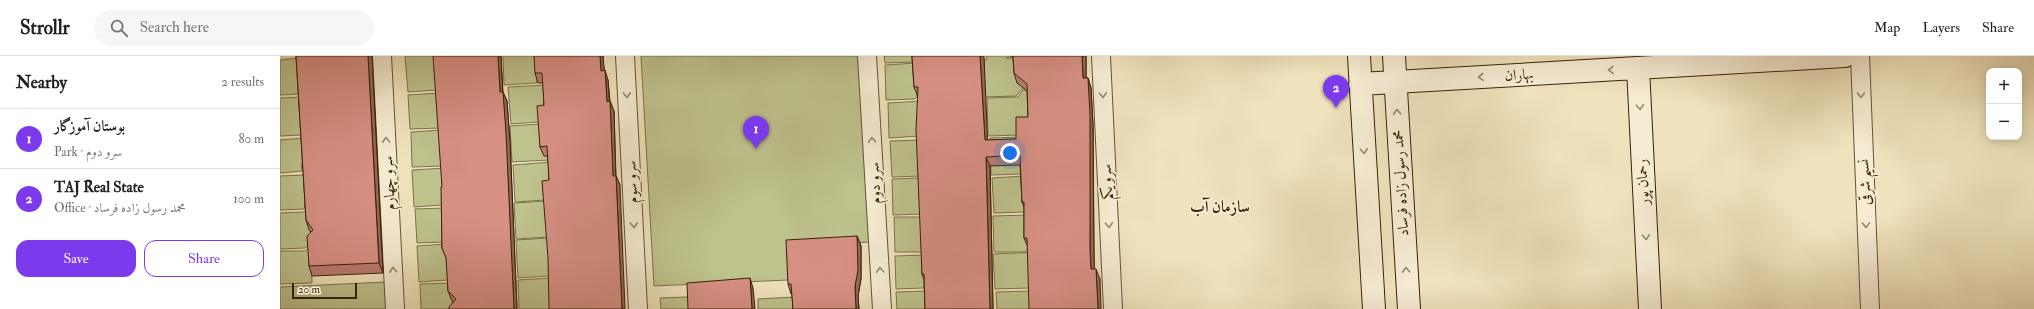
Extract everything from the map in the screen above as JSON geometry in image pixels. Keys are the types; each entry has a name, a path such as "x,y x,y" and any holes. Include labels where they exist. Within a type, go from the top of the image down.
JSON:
{"street":[{"name":"سرو چهارم","path":"382,56 395,309"},
{"name":"سرو سوم","path":"625,56 638,309"},
{"name":"سرو دوم","path":"867,56 882,309"},
{"name":"سرو یکم","path":"1101,56 1113,309"},
{"path":"1359,56 1374,309"},
{"name":"محمد رسول زاده فرساد","path":"1394,56 1409,309"},
{"name":"بهاران","path":"1360,84 1638,62 1845,56"},
{"name":"نسیم شرقی","path":"1860,56 1870,309"},
{"name":"رحمان پور","path":"1638,62 1650,309"}],"green space":[{"path":"405,56 436,56 438,90 408,92"},
{"path":"503,56 535,56 537,83 504,85"},
{"path":"641,56 860,56 870,242 787,247 788,280 654,286"},
{"path":"884,56 913,56 913,62 885,63"},
{"path":"986,56 1014,56 1006,58 1016,58 1023,88 1016,96 985,97 984,60 987,59"},
{"path":"299,58 301,84 298,94 280,95 280,60"},
{"path":"916,63 917,97 915,99 886,100 885,65"},
{"path":"546,85 548,113 539,122 511,124 508,87"},
{"path":"1023,90 1030,90 1031,126 1019,135 988,136 987,98 1018,97"},
{"path":"439,93 441,128 410,129 408,95"},
{"path":"302,97 301,135 280,136 280,98"},
{"path":"921,101 919,136 889,138 888,103"},
{"path":"541,124 550,160 512,162 510,126"},
{"path":"442,130 443,166 412,167 411,132"},
{"path":"1019,137 1021,174 991,175 990,138"},
{"path":"304,138 306,162 301,163 302,171 280,173 280,140"},
{"path":"920,140 921,176 892,177 890,141"},
{"path":"551,162 553,188 545,200 515,202 513,165"},
{"path":"445,168 443,205 414,207 412,170"},
{"path":"305,175 306,202 304,209 280,210 280,176"},
{"path":"1024,176 1025,212 994,213 992,178"},
{"path":"922,178 923,214 893,215 892,179"},
{"path":"547,201 547,237 516,239 514,203"},
{"path":"444,208 443,242 417,243 415,209"},
{"path":"308,210 316,239 305,248 280,249 280,213 304,212"},
{"path":"1027,215 1028,248 1025,252 994,252 993,216"},
{"path":"894,217 924,217 923,252 895,252"},
{"path":"549,238 549,276 518,278 516,240"},
{"path":"445,244 446,257 453,274 447,280 419,282 417,246"},
{"path":"311,246 312,283 280,284 280,251 305,251"},
{"path":"1040,252 1029,288 995,289 993,254"},
{"path":"925,255 925,284 923,288 896,289 895,256"},
{"path":"551,278 550,309 519,309 518,280"},
{"path":"386,282 388,309 280,309 280,287"},
{"path":"451,283 458,307 457,309 421,309 420,284"},
{"path":"928,291 928,309 897,309 896,292"},
{"path":"1031,291 1031,309 997,309 996,292"},
{"path":"690,293 691,309 661,309 660,298 687,297"},
{"path":"795,297 796,309 758,309 758,299"}],"building":[{"path":"296,56 368,56 379,263 309,266 307,236 313,230 306,220"},
{"path":"433,56 498,56 500,92 503,92 506,133 514,309 449,309 456,299 448,291 446,258 442,248 442,187"},
{"path":"534,56 600,56 601,71 605,70 607,102 610,101 613,176 616,176 622,309 549,309 548,258 542,181 549,180 547,146 540,147 537,106 544,105 542,73 535,73"},
{"path":"912,56 980,56 985,140 1016,139 1016,117 1028,117 1027,84 1014,73 1013,56 1082,56 1083,78 1088,78 1090,115 1090,249 1091,269 1096,269 1098,309 1029,309 1027,238 1024,238 1024,202 1022,202 1020,155 986,157 990,309 925,309 924,274 922,274 916,130 918,87 914,87"},
{"path":"857,236 858,270 855,286 856,309 793,309 791,284 788,284 786,240"},
{"path":"750,278 752,309 688,309 687,283"}],"place":[{"name":"TAJ Real State","path":"1336,108"},
{"name":"بوستان آموزگار","path":"756,149"}],"district":[{"name":"سازمان آب","path":"1220,207"}]}
